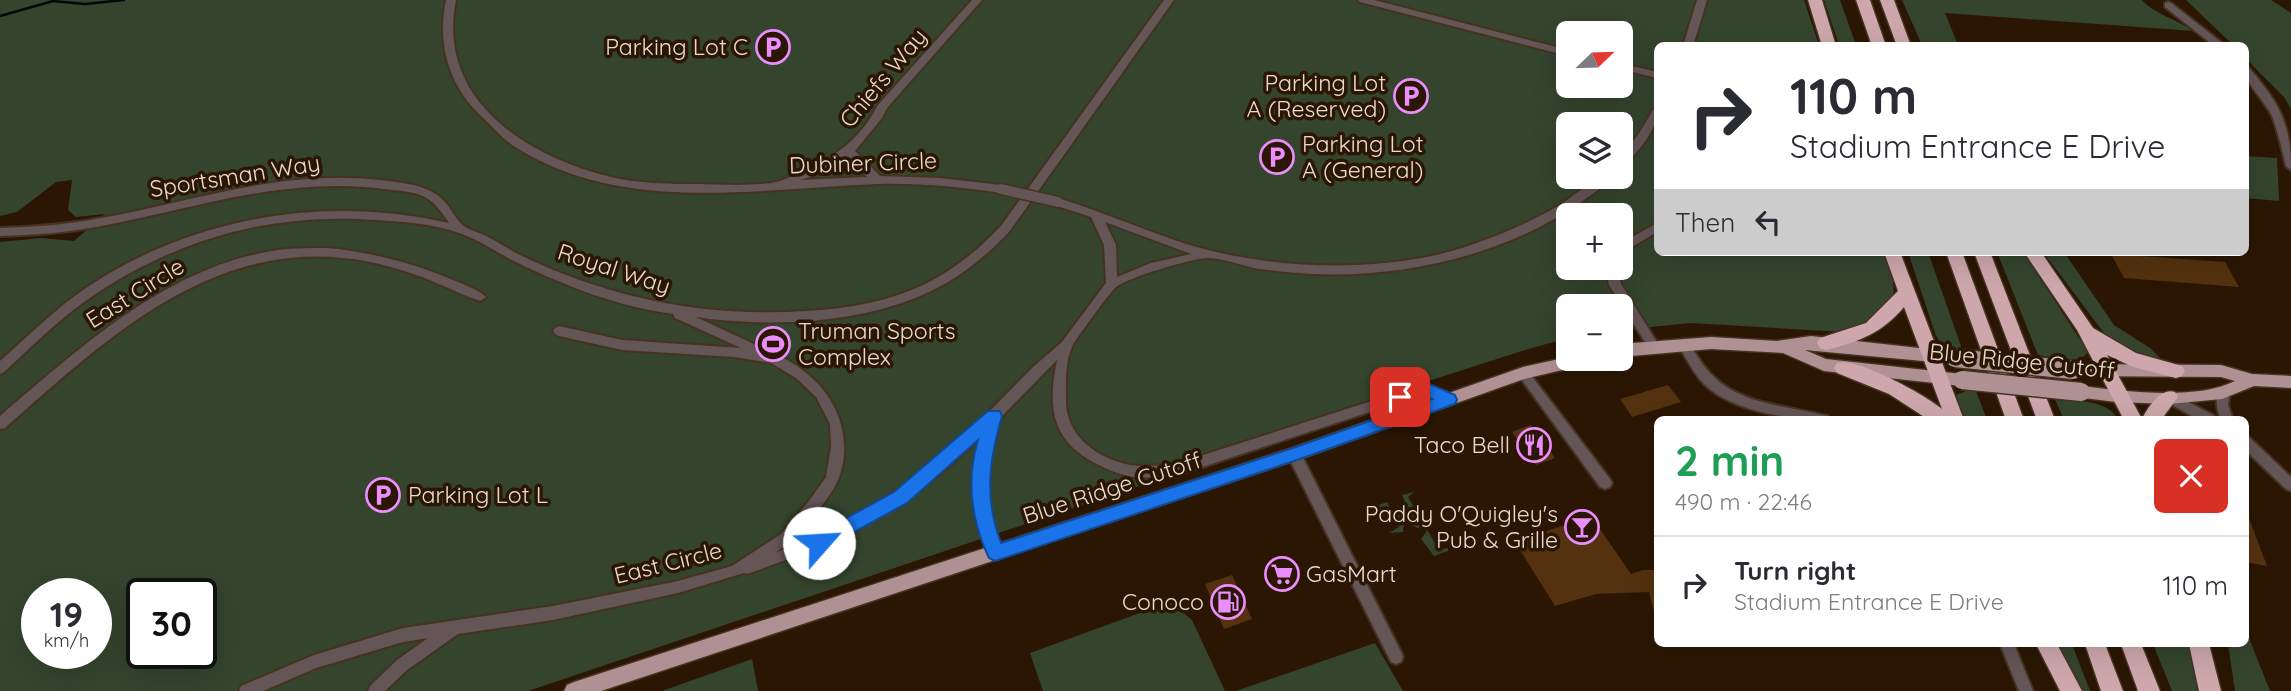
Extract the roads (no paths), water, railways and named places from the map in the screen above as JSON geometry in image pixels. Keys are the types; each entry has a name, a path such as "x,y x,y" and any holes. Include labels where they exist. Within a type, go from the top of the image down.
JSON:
{"highway":[{"path":"1815,0 1828,42"},
{"path":"1863,0 1879,42"},
{"path":"1886,0 1903,41"},
{"path":"1893,256 1954,416"},
{"path":"1955,256 2014,416"},
{"path":"1984,256 2044,416"},
{"path":"2035,256 2086,332 2131,416"},
{"path":"1826,343 1861,336 1885,317 1906,293"},
{"path":"2086,332 2115,353 2139,364 2176,371"},
{"path":"1843,368 1917,399 1937,416"},
{"path":"2153,416 2169,397"},
{"path":"2048,647 2071,691"},
{"path":"2096,647 2112,691"},
{"path":"2132,647 2149,691"},
{"path":"2200,647 2210,691"}],"main road":[{"name":"Blue Ridge Cutoff","path":"1789,349 1811,342 2073,370 2221,371 2252,380 2291,382"},
{"name":"Blue Ridge Cutoff","path":"1633,349 1726,343 1789,349 1817,364 1843,368 2120,397 2224,393 2252,380"},
{"name":"Blue Ridge Cutoff","path":"574,691 1294,454 1523,373 1556,366"}],"street":[{"name":"Dubiner Circle","path":"452,0 447,33 450,58 456,76 490,122 521,146 577,172 631,184 733,189 877,180 950,181 1001,189 1095,212 1155,237 1208,254 1265,265 1315,269 1417,264 1457,255 1522,231 1590,189"},
{"name":"Chiefs Way","path":"773,187 824,167 849,150 878,116 882,107 977,0"},
{"name":"Royal Way","path":"0,369 78,300 119,274 166,251 215,233 264,220 309,215 360,215 461,230 518,259 594,290 667,310 733,317 792,317 851,310 897,300 943,280 982,254 1005,229 1169,0"},
{"path":"1363,0 1556,50"},
{"path":"1689,42 1702,0"},
{"path":"2168,5 2216,42"},
{"path":"1633,69 1654,74"},
{"path":"2249,74 2263,90 2280,117 2291,166"},
{"path":"1633,148 1654,117"},
{"name":"Chiefs Way","path":"849,150 857,162 877,180"},
{"name":"Sportsman Way","path":"0,232 53,230 264,188 339,180 430,195 461,230"},
{"path":"1095,212 1110,245 1112,284"},
{"path":"1633,242 1654,229"},
{"name":"East Circle","path":"0,424 91,347 157,300 213,273 251,261 308,252 356,255 444,280 480,297"},
{"path":"736,571 794,554 844,531 901,498 994,416 1039,367 1066,345 1112,284 1154,266 1208,254"},
{"path":"1614,280 1654,347"},
{"name":"East Circle","path":"246,691 314,662 403,635 553,613 678,587 736,571 786,538 832,479 838,447 836,424 821,393 800,375 774,359 732,337 667,310"},
{"name":"East Circle","path":"559,331 622,345 734,352 774,359"},
{"path":"1684,344 1704,374 1738,400 1806,416"},
{"path":"1066,345 1058,390 1062,423 1069,436 1089,454 1110,465 1132,471 1172,471 1425,388 1449,400"},
{"path":"1523,373 1605,483"},
{"path":"2224,393 2222,405 2226,416"},
{"path":"2169,397 2203,416"},
{"path":"994,416 982,456 979,485 983,521 995,553"},
{"path":"2249,446 2291,485"},
{"path":"1294,454 1396,657"},
{"name":"East Circle","path":"375,691 402,664 457,626"},
{"path":"2008,647 2026,691"}],"waterway":[{"path":"0,16 53,1 85,4 124,0"}],"place":[{"name":"Parking Lot C","path":"773,47"},
{"name":"Parking Lot A (Reserved)","path":"1411,96"},
{"name":"Parking Lot A (General)","path":"1277,157"},
{"name":"Truman Sports Complex","path":"773,344"},
{"name":"Taco Bell","path":"1534,445"},
{"name":"Parking Lot L","path":"383,495"},
{"name":"Paddy O'Quigley's Pub & Grille","path":"1582,527"},
{"name":"GasMart","path":"1282,574"},
{"name":"Conoco","path":"1228,602"}]}
